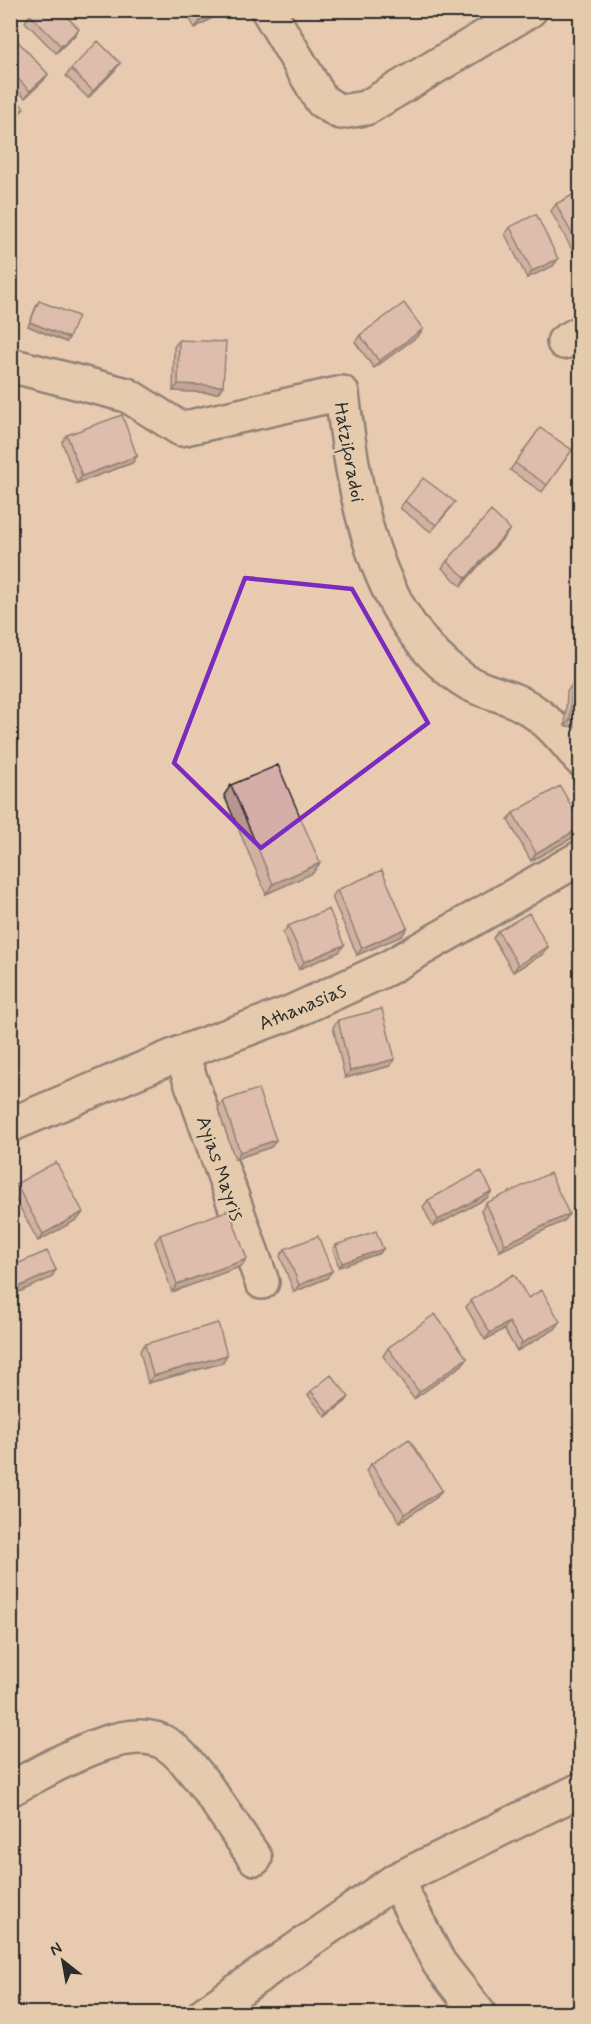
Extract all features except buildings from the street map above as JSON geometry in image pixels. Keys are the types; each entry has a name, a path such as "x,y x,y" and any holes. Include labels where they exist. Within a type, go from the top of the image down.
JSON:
{"street":[{"path":"268,10 322,101 340,112 366,108 530,10"},
{"name":"Hatziforadoi","path":"10,365 127,395 181,429 342,393 351,470 362,519 384,577 406,619 428,650 445,667 464,681 522,704 542,717 580,759"},
{"name":"Athanasias","path":"10,1125 181,1053 290,1013 386,969 580,858"},
{"name":"Ayias Mayris","path":"181,1053 262,1282"},
{"path":"10,1789 92,1747 123,1739 148,1737 168,1744 186,1761 255,1858"},
{"path":"204,2013 396,1880 580,1790"},
{"path":"396,1880 439,1963 479,2013"}],"highlighted area":[{"path":"245,578 352,589 428,723 261,848 174,763"}]}
